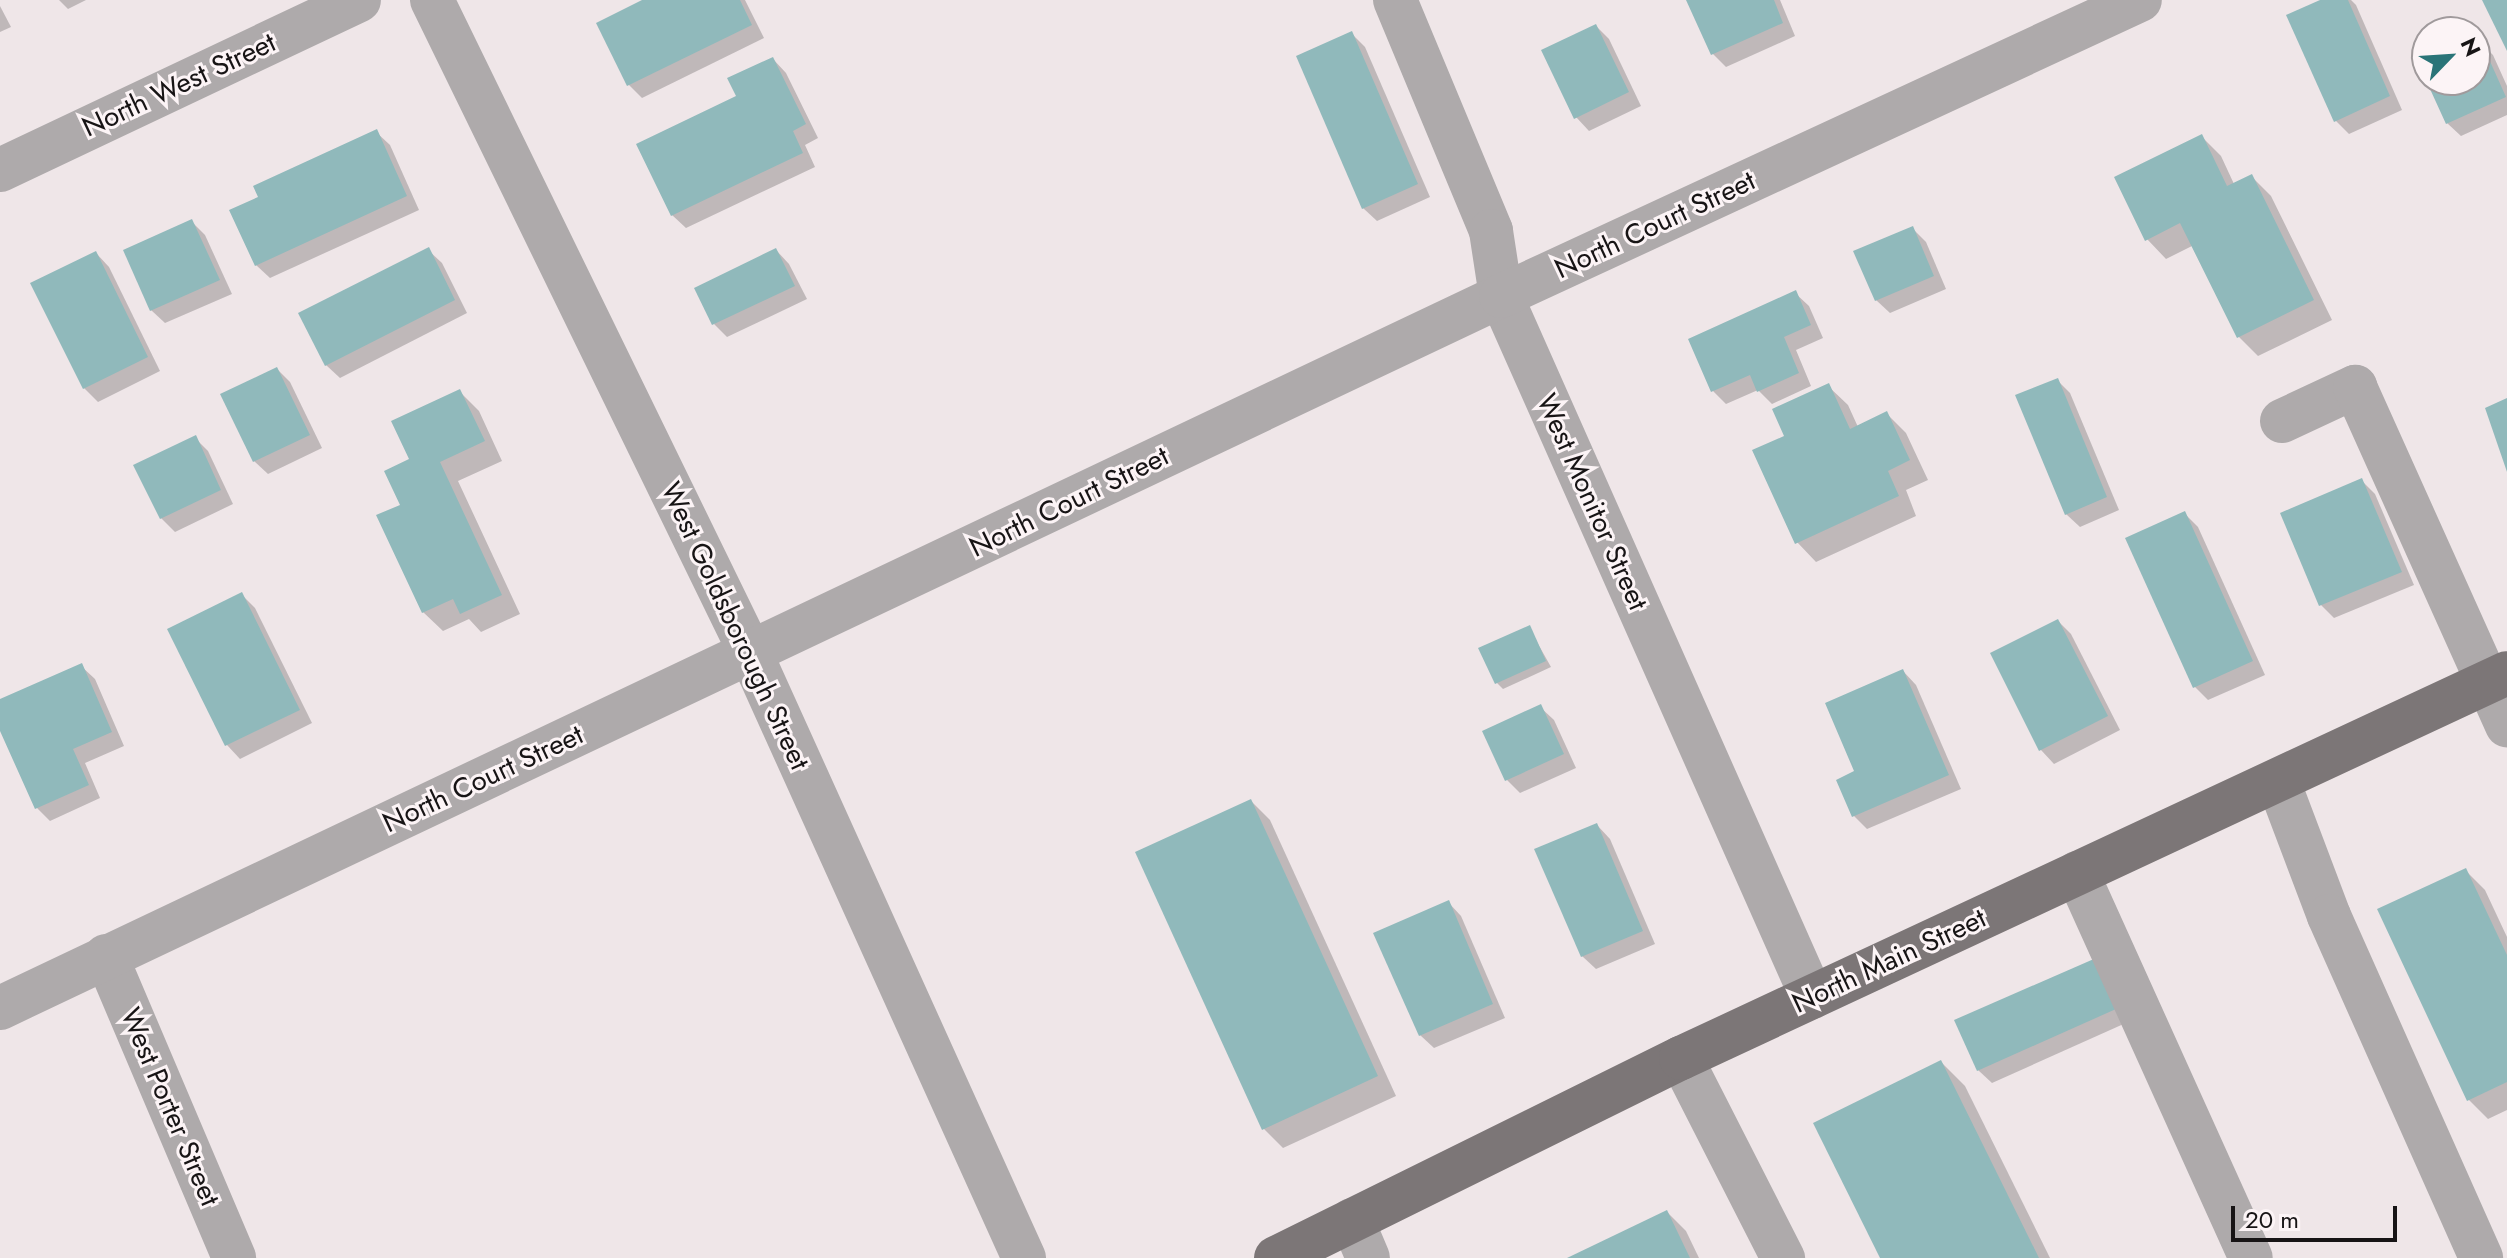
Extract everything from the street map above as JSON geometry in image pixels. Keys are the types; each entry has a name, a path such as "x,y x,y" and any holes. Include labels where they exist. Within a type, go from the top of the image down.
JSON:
{"main road":[{"name":"North Main Street","path":"1276,1258 1360,1239 1681,1058 2497,677"}],"street":[{"name":"North West Street","path":"0,170 359,0"},
{"name":"West Goldsborough Street","path":"432,0 751,654 1024,1258"},
{"name":"West Monitor Street","path":"1395,0 1491,231 1501,296 1812,997"},
{"name":"North Court Street","path":"0,1008 1501,296 2140,0"},
{"path":"2282,421 2355,387 2497,677 2507,725"},
{"path":"2278,781 2329,916 2481,1258"},
{"path":"2077,873 2251,1258"},
{"name":"West Porter Street","path":"106,956 234,1258"},
{"path":"1681,1058 1783,1258"}],"building":[{"path":"642,0 740,0 752,25 627,86 596,23"},
{"path":"1686,0 1774,0 1783,23 1711,55"},
{"path":"2320,0 2348,0 2390,96 2334,122 2286,15"},
{"path":"2482,0 2507,0 2507,51 2491,16"},
{"path":"1596,24 1629,92 1574,119 1541,50"},
{"path":"1352,31 1418,184 1362,209 1296,56"},
{"path":"773,57 806,124 793,131 803,153 671,216 636,144 736,96 727,78"},
{"path":"2491,64 2506,97 2446,124 2433,96 2491,96"},
{"path":"377,129 407,196 255,266 229,210 258,197 253,186"},
{"path":"2202,134 2227,186 2252,174 2314,300 2237,338 2180,223 2145,241 2114,177"},
{"path":"192,219 220,280 150,311 123,250"},
{"path":"1913,226 1934,276 1875,301 1853,251"},
{"path":"429,247 455,300 325,366 298,313"},
{"path":"776,248 795,286 712,325 694,288"},
{"path":"96,251 148,357 83,389 30,283"},
{"path":"1796,290 1811,325 1784,337 1799,373 1757,392 1750,375 1711,392 1688,339"},
{"path":"277,367 310,435 253,462 220,394"},
{"path":"2058,378 2107,497 2065,515 2015,395"},
{"path":"1829,383 1850,429 1887,411 1910,460 1888,471 1899,496 1795,544 1752,450 1784,436 1772,409"},
{"path":"460,389 485,441 440,462 502,595 460,614 453,599 422,613 376,515 400,505 384,471 409,459 391,421"},
{"path":"2507,398 2507,472 2485,408"},
{"path":"196,435 221,490 160,519 133,465"},
{"path":"2362,478 2402,572 2319,606 2280,513"},
{"path":"2185,511 2253,661 2193,688 2125,538"},
{"path":"242,592 300,710 225,746 167,629"},
{"path":"2058,619 2108,716 2039,751 1990,653"},
{"path":"1530,625 1546,661 1495,684 1478,648"},
{"path":"82,663 112,732 73,749 89,785 35,809 0,731 0,699"},
{"path":"1903,669 1949,775 1852,817 1836,780 1854,771 1825,703"},
{"path":"1541,704 1564,754 1505,781 1482,731"},
{"path":"1251,799 1378,1076 1262,1130 1135,852"},
{"path":"1597,823 1643,931 1581,957 1534,849"},
{"path":"2466,868 2507,955 2507,1082 2467,1101 2377,909"},
{"path":"1449,900 1493,1004 1419,1036 1373,933"},
{"path":"2103,955 2125,1005 1977,1071 1954,1020"},
{"path":"1941,1060 2039,1258 1880,1258 1813,1123"},
{"path":"1667,1210 1690,1258 1567,1258"}]}
